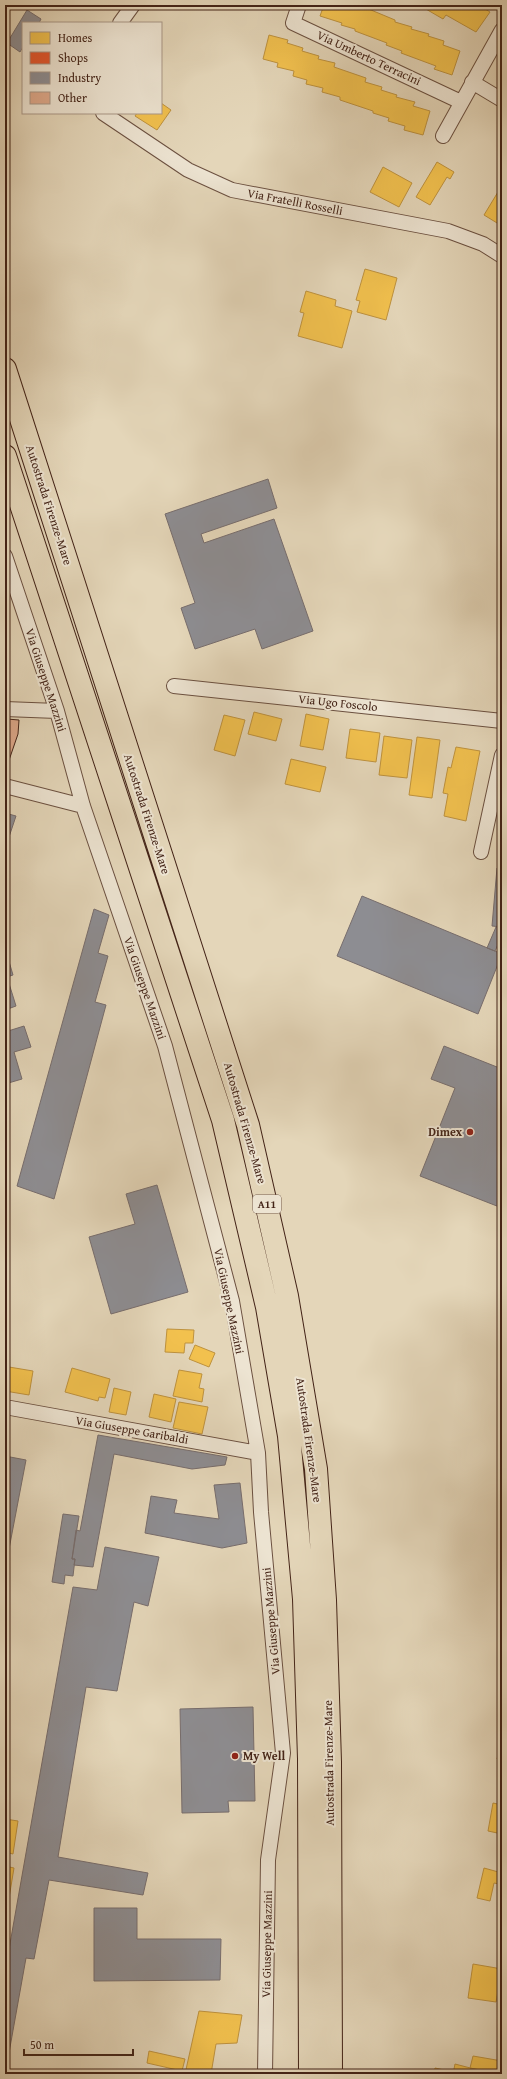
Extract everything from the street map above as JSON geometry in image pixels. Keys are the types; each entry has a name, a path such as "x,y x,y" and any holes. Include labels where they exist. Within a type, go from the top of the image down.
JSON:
{"highway":[{"name":"Autostrada Firenze-Mare","path":"5,369 248,1125 287,1296 316,1469 325,1600 330,1762 331,2074"},
{"name":"Autostrada Firenze-Mare","path":"5,456 223,1120 267,1307 289,1436 304,1599 309,1759 310,2074"}],"street":[{"path":"121,22 133,5"},
{"name":"Via Umberto Terracini","path":"299,5 293,23 461,102"},
{"path":"443,136 502,30"},
{"path":"472,82 502,100"},
{"name":"Via Fratelli Rosselli","path":"104,114 188,170 232,190 448,231 483,244 502,256"},
{"name":"Via Giuseppe Mazzini","path":"5,556 57,711 83,806 165,1046 232,1301 258,1453 261,1512 283,1752 268,1860 265,2074"},
{"name":"Via Ugo Foscolo","path":"174,686 502,721"},
{"path":"5,708 57,711"},
{"path":"481,852 502,755"},
{"path":"5,786 83,806"},
{"name":"Via Giuseppe Garibaldi","path":"5,1408 258,1453"}],"building: Homes":[{"path":"324,5 359,5 395,20 395,22 412,27 411,29 429,34 428,36 444,41 443,45 460,51 452,75 434,69 436,66 401,53 402,51 386,45 387,43 355,31 355,29 341,25 342,23 320,16"},
{"path":"419,5 479,5 490,12 476,32 446,15 443,19"},
{"path":"269,35 288,40 287,43 303,48 302,51 319,56 318,59 335,63 334,67 366,78 365,82 382,87 381,90 397,95 396,97 415,102 413,106 430,111 423,135 404,130 405,126 388,121 389,118 340,100 340,97 322,92 323,88 306,84 307,80 293,76 294,71 277,67 278,63 263,59"},
{"path":"162,104 171,110 157,130 135,116 136,114 162,114"},
{"path":"437,162 454,172 450,179 447,177 430,205 416,197"},
{"path":"383,167 412,183 399,207 370,192"},
{"path":"502,187 502,226 484,215"},
{"path":"365,269 397,278 386,320 357,312 360,301 356,300"},
{"path":"306,291 336,300 335,306 352,311 342,348 298,336 304,313 300,312"},
{"path":"254,712 282,719 276,741 248,734"},
{"path":"306,714 329,719 323,750 300,746"},
{"path":"224,715 245,720 235,756 214,750"},
{"path":"350,729 380,733 376,762 346,758"},
{"path":"384,736 412,740 407,778 379,775"},
{"path":"417,737 440,740 432,798 409,795"},
{"path":"456,747 480,751 466,821 444,816 448,794 443,793 448,767 451,768"},
{"path":"291,759 326,767 320,792 285,784"},
{"path":"167,1329 194,1330 193,1343 185,1343 184,1353 165,1352"},
{"path":"195,1345 215,1353 209,1367 189,1359"},
{"path":"9,1367 33,1371 29,1395 5,1391"},
{"path":"72,1368 110,1379 105,1398 99,1397 98,1401 65,1392"},
{"path":"179,1370 202,1374 199,1388 204,1389 202,1402 173,1396"},
{"path":"114,1388 131,1392 126,1415 109,1412"},
{"path":"154,1394 176,1399 171,1422 149,1417"},
{"path":"179,1402 208,1407 202,1434 173,1428"},
{"path":"500,1748 502,1748 502,1760 497,1759"},
{"path":"493,1803 502,1805 502,1834 488,1831"},
{"path":"5,1819 18,1821 13,1854 5,1852"},
{"path":"5,1866 14,1868 8,1904 5,1904"},
{"path":"484,1868 502,1873 499,1884 494,1883 490,1901 477,1898"},
{"path":"473,1964 502,1969 496,2002 468,1998"},
{"path":"199,2011 242,2015 237,2043 216,2044 211,2074 185,2074"},
{"path":"149,2051 185,2059 182,2071 147,2063"},
{"path":"473,2056 502,2061 502,2074 470,2068"},
{"path":"455,2064 478,2070 476,2074 453,2074"},
{"path":"435,2068 454,2072 453,2074 434,2074"}],"building: Shops":[{"path":"502,1871 502,1889 498,1888"}],"building: Industry":[{"path":"27,10 41,19 40,22 22,22 22,49 20,52 7,43"},
{"path":"268,479 277,508 201,534 204,543 274,519 313,631 262,649 255,629 195,649 181,608 195,603 165,514"},
{"path":"5,813 16,816 6,846 5,846"},
{"path":"497,868 502,868 502,927 492,926"},
{"path":"362,896 502,954 478,1014 337,956"},
{"path":"94,909 109,915 98,953 108,956 95,1002 106,1005 54,1199 17,1186"},
{"path":"496,927 502,927 502,936 495,951 487,948"},
{"path":"5,948 13,975 7,977 16,1006 5,1010"},
{"path":"24,1026 31,1047 14,1052 22,1079 5,1084 5,1032"},
{"name":"Dimex","path":"444,1046 502,1069 502,1208 420,1176 455,1088 431,1079"},
{"path":"157,1185 188,1292 111,1314 89,1237 135,1224 126,1194"},
{"path":"98,1435 227,1457 225,1465 192,1469 114,1454 93,1567 74,1565 75,1559 72,1559 76,1530 80,1531"},
{"path":"5,1456 26,1460 5,1570"},
{"path":"240,1483 247,1543 222,1548 145,1533 151,1496 177,1500 174,1513 219,1519 214,1485"},
{"path":"63,1514 79,1516 72,1559 75,1559 73,1576 65,1575 64,1584 52,1582"},
{"path":"105,1547 159,1557 148,1606 134,1602 117,1691 86,1687 58,1857 148,1873 143,1895 49,1880 34,1959 26,1958 7,2064 5,2064 5,1972 73,1587 97,1590"},
{"path":"253,1707 255,1801 228,1801 229,1812 182,1813 180,1709"},
{"path":"94,1908 137,1908 137,1939 221,1939 220,1980 94,1981"}],"building: Other":[{"path":"7,719 19,720 18,734 7,766 5,766 5,735"}],"place":[{"name":"Dimex","path":"470,1132"},
{"name":"My Well","path":"235,1756"}]}
